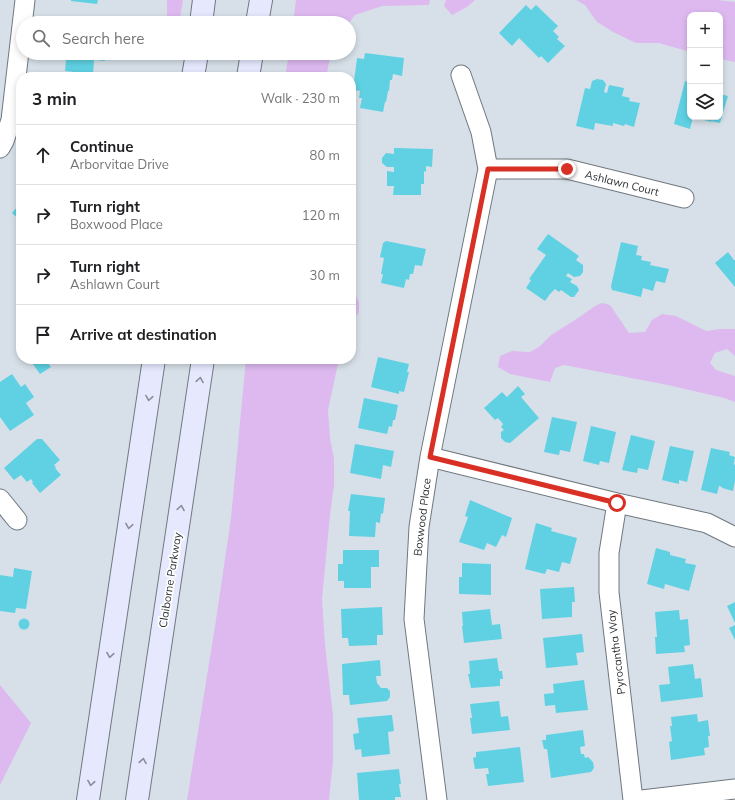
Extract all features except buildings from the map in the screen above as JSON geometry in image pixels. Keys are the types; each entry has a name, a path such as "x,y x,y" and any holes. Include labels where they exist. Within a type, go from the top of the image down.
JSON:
{"main road":[{"path":"202,16 204,0"},
{"path":"258,16 261,0"},
{"path":"194,72 196,60"},
{"path":"249,72 251,60"},
{"path":"88,800 153,364"},
{"name":"Claiborne Parkway","path":"137,800 203,364"}],"street":[{"path":"23,16 25,0"},
{"path":"17,72 18,60"},
{"name":"Boxwood Place","path":"437,800 414,619 419,527 430,457 488,169 480,132 461,75"},
{"path":"0,148 11,120 16,77"},
{"name":"Ashlawn Court","path":"488,169 567,169 684,198"},
{"path":"430,457 617,503 707,523 735,537"},
{"path":"0,499 17,520"},
{"name":"Pyrocantha Way","path":"617,503 609,553 609,592 633,800"},
{"path":"642,800 735,789"}],"shaded area":[{"path":"167,0 183,0 180,16 167,16"},
{"path":"296,0 430,0 429,5 382,6 354,16 294,16"},
{"path":"446,0 475,0 467,7 452,15 444,6"},
{"path":"576,0 717,0 735,2 735,62 723,60 723,12 687,12 687,51 659,43 636,43 613,32 597,22 585,5"},
{"path":"288,60 330,60 327,72 286,72"},
{"path":"356,296 359,302 359,312 356,316"},
{"path":"602,303 610,305 629,333 645,332 652,320 662,314 676,316 706,331 735,329 735,356 727,349 715,353 710,363 716,370 735,376 735,402 668,385 564,365 555,368 550,382 510,374 498,367 500,356 512,351 530,352 539,347 551,335"},
{"path":"246,364 338,364 328,410 330,438 334,459 334,486 322,599 325,645 333,715 333,761 329,800 187,800 231,518"},
{"path":"0,685 31,723 0,785"}],"route":[{"path":"567,169 488,169 430,457 617,503"}]}
